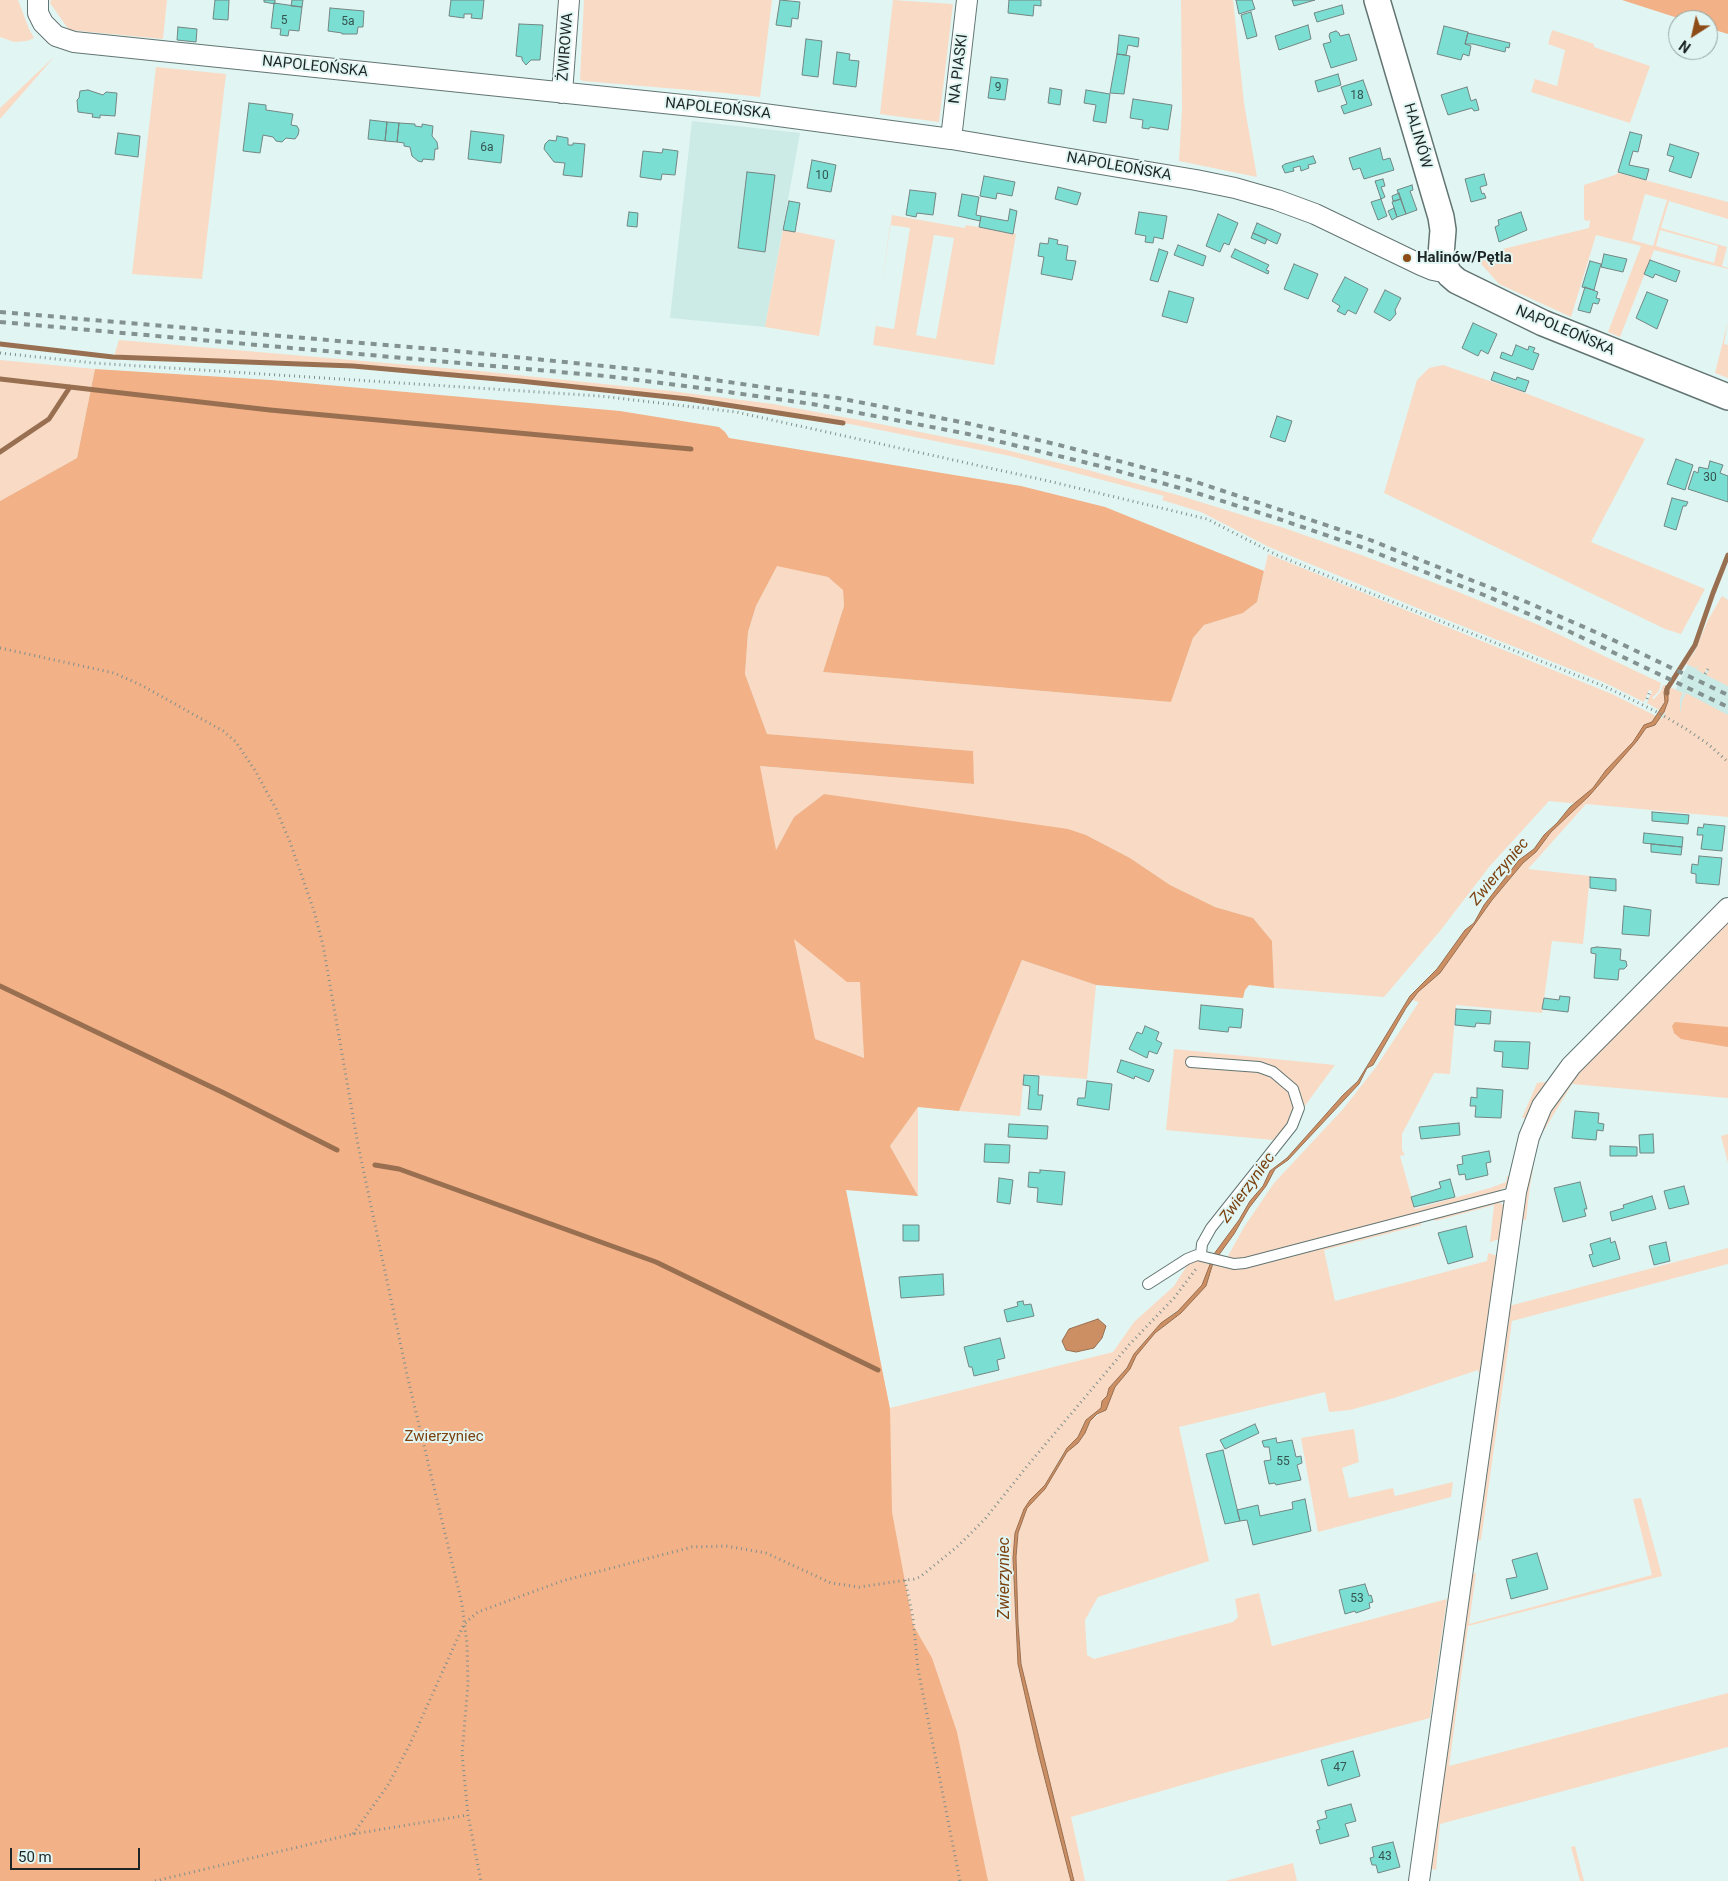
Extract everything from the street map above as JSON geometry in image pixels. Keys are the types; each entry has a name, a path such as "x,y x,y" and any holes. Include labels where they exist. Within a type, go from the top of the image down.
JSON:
{"street":[{"name":"NAPOLEOŃSKA","path":"38,0 38,13 43,23 56,36 74,42 741,110 951,139 1235,188 1277,200 1315,214 1433,270 1448,273 1457,281 1543,323 1728,397"},
{"name":"ŻWIROWA","path":"562,93 569,0"},
{"name":"NA PIASKI","path":"951,139 968,0"},
{"name":"HALINÓW","path":"1377,0 1441,218 1441,248 1444,265 1448,273"},
{"path":"1407,258 1441,248"},
{"path":"1419,1881 1516,1192 1532,1127 1552,1090 1571,1066 1728,908"}],"lane":[{"path":"1191,1062 1258,1068 1273,1072 1294,1089 1299,1108 1292,1126 1211,1228 1202,1244 1205,1256"},
{"path":"1148,1284 1187,1259 1205,1256 1234,1264 1245,1263 1516,1192"}],"path":[{"path":"0,353 94,363 600,396 736,412 1044,480 1207,519 1277,555 1606,687 1657,712 1696,735 1728,762"},
{"path":"0,648 114,672 208,722 236,742 256,772 276,809 303,880 323,946 358,1145 408,1378 460,1594 468,1684 462,1754 468,1815 481,1881"},
{"path":"1706,674 1708,669"},
{"path":"1647,698 1650,691"},
{"path":"353,1834 393,1776 410,1744 464,1624 478,1612 562,1581 692,1547 726,1546 766,1552 831,1583 859,1587 920,1577 958,1546 985,1519 1129,1345 1174,1298 1205,1256"},
{"path":"906,1580 913,1618 918,1669 960,1881"},
{"path":"155,1881 353,1834 468,1815"}],"shaded area":[{"path":"692,121 800,133 765,327 670,318"},
{"path":"1722,596 1728,600 1728,755 1657,727"},
{"path":"1666,686 1670,687 1668,701 1664,712 1655,725 1646,728 1589,796 1551,832 1536,852 1523,863 1492,900 1440,973 1418,992 1406,1008 1373,1065 1367,1068 1359,1084 1288,1160 1275,1169 1266,1186 1249,1208 1234,1234 1213,1263 1206,1286 1181,1313 1155,1333 1136,1356 1130,1369 1115,1387 1106,1410 1097,1414 1090,1421 1085,1433 1078,1443 1067,1452 1045,1489 1027,1508 1018,1533 1016,1557 1021,1664 1074,1881 1071,1881 1018,1664 1013,1558 1015,1533 1024,1509 1045,1485 1067,1448 1078,1437 1086,1420 1101,1408 1102,1401 1107,1396 1109,1388 1127,1368 1134,1354 1161,1323 1178,1311 1202,1285 1214,1254 1239,1220 1250,1201 1263,1186 1270,1171 1287,1158 1343,1095 1358,1081 1410,996 1437,969 1465,930 1474,923 1484,905 1519,860 1534,849 1544,835 1570,807 1593,788 1606,770 1633,742 1644,725 1652,722 1665,702 1664,692"},
{"path":"1098,1319 1106,1326 1102,1338 1094,1348 1076,1352 1066,1350 1062,1341 1069,1329"}],"green space":[{"path":"0,0 18,0 34,38 27,41 14,42 0,37"},
{"path":"51,0 167,0 163,39 69,30 50,3"},
{"path":"584,0 772,0 760,97 583,81 580,79"},
{"path":"893,0 953,4 939,122 880,114"},
{"path":"1181,0 1233,0 1244,103 1257,177 1179,161 1182,109"},
{"path":"1622,0 1728,0 1728,34 1718,31 1718,10 1668,10 1668,15"},
{"path":"1552,30 1650,66 1630,123 1531,92 1535,79 1557,86 1565,50 1548,44"},
{"path":"55,56 0,119 0,108"},
{"path":"156,67 226,74 202,279 132,274"},
{"path":"1618,173 1728,202 1728,219 1669,201 1661,228 1727,247 1722,266 1728,269 1654,250 1620,337 1608,332 1641,246 1596,235 1571,317 1499,284 1474,256 1589,228 1590,220 1586,221 1584,219 1584,185","holes":["1645,194 1667,200 1653,246 1632,240","1660,230 1718,246 1714,263 1656,246"]},
{"path":"892,215 965,228 966,225 1016,234 994,365 873,345 880,296 876,326 894,329 910,228 891,225","holes":["934,235 954,238 936,339 916,335"]},
{"path":"783,229 835,240 819,336 765,327"},
{"path":"1728,321 1724,344 1728,345 1728,378 1715,373"},
{"path":"119,340 479,371 671,391 773,404 990,446 1088,470 1181,496 1284,528 1364,556 1539,625 1661,683 1659,691 1652,698 1654,699 1661,691 1663,685 1666,686 1664,692 1666,700 1661,710 1659,710 1647,703 1652,691 1649,690 1644,702 1603,682 1269,547 1201,512 1162,500 1164,496 1010,456 855,425 757,408 635,392 491,377 343,365 114,356"},
{"path":"0,360 95,369 77,458 0,501"},
{"path":"1443,365 1525,393 1645,439 1591,542 1705,589 1681,634 1665,629 1384,493 1417,380 1429,368"},
{"name":"Zwierzyniec","path":"95,369 271,380 620,411 719,427 729,438 1021,486 1105,507 1264,571 1257,602 1243,613 1204,625 1193,638 1171,702 823,672 844,606 843,590 828,577 777,566 756,606 748,632 745,674 767,734 973,751 974,784 760,766 776,850 794,817 824,794 1068,829 1086,835 1130,858 1170,885 1215,907 1253,918 1272,941 1274,988 1249,985 1245,990 1243,998 1096,985 1022,960 959,1111 918,1107 890,1146 918,1196 846,1190 890,1409 892,1512 913,1625 932,1658 957,1732 988,1881 0,1881 0,501 77,458","holes":["794,939 847,982 860,982 864,1058 815,1039"]},
{"path":"1268,554 1612,694 1662,719 1670,687 1683,693 1680,699 1680,714 1682,701 1686,693 1728,715 1728,817 1586,804 1528,869 1590,876 1583,944 1552,941 1542,1013 1456,1005 1450,1074 1434,1073 1402,1134 1402,1150 1405,1155 1400,1156 1415,1209 1490,1188 1506,1182 1507,1176 1513,1177 1510,1185 1496,1192 1328,1238 1239,1259 1227,1258 1244,1227 1274,1183 1344,1108 1376,1067 1419,1002 1412,1000 1418,992 1440,973 1492,900 1523,863 1536,852 1551,832 1580,804 1549,801 1489,867 1440,931 1384,997 1274,988 1272,941 1253,918 1215,907 1170,885 1130,858 1086,835 824,794 794,817 776,850 861,982 864,1058 815,1040 890,1408 1113,1352 1134,1322 1174,1286 1188,1264 1196,1259 1210,1262 1202,1285 1182,1308 1172,1314 1150,1335 1134,1354 1127,1368 1109,1388 1101,1408 1086,1420 1078,1437 1063,1453 1045,1485 1030,1500 1015,1533 1013,1574 1019,1670 1025,1687 1038,1752 1071,1881 145,1881 759,766 974,784 972,751 767,734 745,674 748,632 756,606 777,565 828,577 843,589 844,606 823,672 1171,702 1193,638 1204,625 1243,613 1257,602"},
{"path":"1722,596 1728,600 1728,686 1706,675 1709,669 1704,674 1696,669 1700,665 1695,668 1686,664 1695,651 1708,620"},
{"path":"1728,916 1728,1098 1572,1084 1543,1132 1537,1129 1565,1083"},
{"path":"1022,960 1096,985 1087,1079 1024,1074 1020,1116 959,1111"},
{"path":"1675,1022 1728,1027 1728,1047 1681,1039 1674,1033 1672,1026"},
{"path":"1174,1049 1335,1065 1307,1103 1273,1140 1166,1130"},
{"path":"1547,1082 1529,1118 1522,1118 1537,1083"},
{"path":"918,1107 918,1196 890,1146"},
{"path":"1728,1134 1728,1163 1721,1136"},
{"path":"1537,1145 1526,1220 1520,1219 1524,1189"},
{"path":"1499,1202 1506,1207 1503,1238 1490,1242 1494,1205 1435,1221 1434,1218"},
{"path":"1420,1221 1421,1225 1324,1250 1335,1301 1487,1261 1488,1253 1501,1257 1481,1372 1479,1373 1478,1370 1394,1398 1350,1410 1329,1412 1325,1392 1179,1427 1209,1561 1098,1597 1085,1620 1087,1655 1094,1659 1233,1622 1238,1617 1235,1599 1259,1593 1272,1646 1447,1599 1430,1718 1224,1773 1071,1817 1085,1881 1074,1881 1021,1664 1016,1557 1018,1533 1027,1508 1045,1489 1067,1452 1078,1443 1085,1433 1090,1421 1103,1411 1115,1387 1130,1369 1136,1356 1155,1333 1181,1313 1206,1286 1213,1263 1218,1265"},
{"path":"1728,1248 1728,1264 1512,1321 1481,1540 1474,1541 1509,1306"},
{"path":"1354,1429 1359,1462 1342,1468 1349,1498 1393,1488 1395,1496 1453,1482 1451,1497 1318,1532 1301,1438"},
{"path":"1641,1498 1662,1576 1468,1626 1449,1766 1728,1693 1728,1747 1440,1824 1436,1870 1430,1868 1471,1575 1476,1573 1469,1624 1652,1575 1633,1499"},
{"path":"1575,1846 1584,1881 1580,1881 1571,1847"},
{"path":"1293,1863 1297,1881 1225,1881"}],"building":[{"path":"215,0 229,0 228,20 213,19"},
{"path":"264,0 275,0 275,4 264,2"},
{"path":"292,0 303,0 302,7 291,6"},
{"path":"451,0 484,0 482,19 471,18 472,14 464,14 464,18 449,16"},
{"path":"780,0 800,2 798,19 792,18 791,27 776,25"},
{"path":"1009,0 1041,0 1041,6 1034,5 1033,16 1008,13"},
{"path":"1236,0 1252,0 1255,9 1239,14"},
{"path":"1292,0 1315,0 1294,6"},
{"path":"274,3 302,7 299,31 289,30 288,36 280,35 281,29 271,28"},
{"path":"1342,5 1344,14 1317,22 1314,13"},
{"path":"330,8 364,11 363,27 358,27 357,34 342,34 328,31"},
{"path":"1251,12 1257,36 1247,39 1241,15"},
{"path":"519,24 543,25 540,60 531,60 526,65 522,57 516,56"},
{"path":"1308,25 1311,39 1279,50 1275,36"},
{"path":"1444,26 1468,32 1465,44 1471,46 1469,56 1463,54 1461,60 1437,54"},
{"path":"178,27 197,29 196,42 177,40"},
{"path":"1336,31 1340,36 1349,34 1357,60 1331,68 1323,44 1331,42 1330,33"},
{"path":"1468,33 1510,43 1509,48 1506,47 1505,52 1473,44 1465,44"},
{"path":"1119,35 1139,38 1138,47 1128,45 1126,55 1117,54"},
{"path":"806,39 822,41 818,77 802,75"},
{"path":"837,52 850,54 849,60 859,61 856,87 833,84"},
{"path":"1117,54 1130,56 1124,94 1110,93"},
{"path":"1338,74 1341,85 1318,92 1315,81"},
{"path":"991,77 1008,79 1005,100 988,98"},
{"path":"1363,80 1372,105 1344,114 1341,106 1347,104 1341,87"},
{"path":"1467,87 1471,101 1476,99 1479,110 1474,111 1472,108 1448,115 1441,95"},
{"path":"1050,88 1062,90 1060,105 1048,103"},
{"path":"88,90 103,95 106,92 117,93 115,116 100,115 100,118 92,117 93,114 78,112 77,100 80,91"},
{"path":"1086,90 1110,94 1106,123 1093,121 1096,105 1084,103"},
{"path":"1133,99 1172,105 1168,130 1150,127 1149,129 1142,128 1143,120 1130,118"},
{"path":"249,103 266,105 266,110 293,114 291,125 297,126 299,130 298,135 295,139 286,138 282,142 276,141 273,137 263,135 260,153 243,151"},
{"path":"370,120 387,122 385,141 368,139"},
{"path":"387,122 399,123 397,142 385,141"},
{"path":"399,123 415,124 415,126 422,127 422,124 433,126 432,136 437,142 438,149 435,149 434,160 423,159 422,162 418,161 412,156 410,147 404,146 404,143 397,142"},
{"path":"471,131 504,135 501,163 468,159"},
{"path":"1630,132 1642,135 1638,152 1633,151 1629,165 1649,169 1646,180 1618,172"},
{"path":"118,133 140,136 138,157 115,154"},
{"path":"557,136 568,138 568,145 573,145 573,143 585,144 582,177 563,175 565,163 554,162 544,149 545,144 549,140 556,141"},
{"path":"1670,144 1699,153 1691,178 1669,171 1674,157 1667,155"},
{"path":"1380,148 1383,160 1390,158 1394,170 1364,179 1360,168 1353,170 1349,158"},
{"path":"663,149 678,151 675,175 662,174 661,180 640,177 643,151 662,153"},
{"path":"1313,156 1316,163 1308,165 1309,168 1301,171 1300,166 1293,168 1294,171 1285,173 1282,166 1285,164"},
{"path":"812,160 836,165 831,192 807,188"},
{"path":"747,172 775,175 765,252 738,248"},
{"path":"1484,174 1487,185 1480,187 1482,194 1484,193 1486,198 1471,202 1465,179"},
{"path":"984,176 1015,182 1012,196 997,193 996,199 980,196"},
{"path":"1383,179 1385,186 1381,187 1385,197 1381,199 1375,181"},
{"path":"1412,185 1413,190 1410,191 1417,210 1406,214 1397,190"},
{"path":"1058,187 1081,193 1077,205 1055,199"},
{"path":"910,190 936,193 933,215 917,213 916,217 906,215"},
{"path":"1399,193 1401,199 1393,201 1392,196"},
{"path":"962,194 979,197 976,215 981,216 980,221 958,216"},
{"path":"1381,199 1387,216 1378,220 1371,202"},
{"path":"1401,199 1406,214 1397,217 1392,202"},
{"path":"789,201 800,203 795,232 783,230"},
{"path":"1394,208 1397,217 1392,220 1388,211"},
{"path":"1010,209 1017,211 1013,234 979,227 981,216 1008,221"},
{"path":"629,212 638,213 637,227 627,226"},
{"path":"1139,212 1167,216 1163,239 1154,237 1153,243 1145,242 1146,236 1135,234"},
{"path":"1521,212 1527,230 1499,242 1495,227 1499,225 1498,220"},
{"path":"1218,214 1238,223 1229,245 1224,243 1220,252 1206,246"},
{"path":"1257,223 1281,234 1277,244 1253,233"},
{"path":"1253,233 1267,239 1265,244 1251,238"},
{"path":"1049,238 1058,240 1057,244 1068,246 1066,260 1076,261 1072,280 1041,274 1044,257 1038,256 1040,243 1048,244"},
{"path":"1178,245 1206,256 1203,266 1174,255"},
{"path":"1159,249 1168,252 1158,282 1150,280"},
{"path":"1235,249 1269,265 1266,270 1269,271 1268,274 1231,257"},
{"path":"1604,254 1627,259 1623,272 1601,267"},
{"path":"1650,260 1680,271 1676,282 1655,274 1653,278 1644,274"},
{"path":"1590,261 1601,264 1594,290 1582,287"},
{"path":"1294,264 1318,274 1308,299 1284,289"},
{"path":"1345,277 1368,289 1356,314 1348,310 1345,315 1337,311 1340,306 1332,301"},
{"path":"1585,287 1598,292 1596,298 1600,299 1598,304 1593,303 1590,313 1578,310"},
{"path":"1385,290 1401,298 1395,310 1396,314 1390,321 1374,312"},
{"path":"1169,291 1194,298 1187,323 1162,316"},
{"path":"1647,292 1668,300 1657,329 1636,318"},
{"path":"1473,323 1497,334 1488,354 1481,350 1478,356 1462,348"},
{"path":"1516,345 1528,350 1529,346 1535,348 1533,352 1539,354 1533,370 1500,358 1502,352 1512,356"},
{"path":"1494,372 1516,380 1517,377 1529,381 1525,392 1491,380"},
{"path":"1277,416 1292,421 1285,442 1270,437"},
{"path":"1676,459 1693,465 1685,490 1667,484"},
{"path":"1710,461 1723,465 1720,473 1728,476 1728,502 1688,489 1694,471 1698,473 1699,467 1708,469"},
{"path":"1672,498 1688,502 1686,506 1683,506 1676,530 1664,526"},
{"path":"1652,812 1689,815 1688,824 1652,821"},
{"path":"1704,824 1725,826 1722,851 1701,849 1703,835 1697,835 1698,827 1703,828"},
{"path":"1644,833 1683,837 1682,847 1643,843"},
{"path":"1651,844 1682,847 1681,855 1651,852"},
{"path":"1699,856 1722,858 1719,885 1696,883 1696,874 1691,873 1692,864 1698,865"},
{"path":"1590,877 1616,879 1616,891 1590,888"},
{"path":"1624,906 1651,910 1649,936 1622,934"},
{"path":"1591,948 1621,949 1620,960 1626,961 1627,966 1624,969 1619,969 1618,980 1594,978 1596,954 1591,953"},
{"path":"1560,996 1570,997 1568,1012 1542,1009 1544,998 1559,1000"},
{"path":"1201,1005 1243,1009 1241,1028 1229,1027 1228,1032 1199,1029"},
{"path":"1456,1009 1491,1011 1490,1024 1476,1023 1475,1027 1455,1025"},
{"path":"1145,1026 1159,1032 1156,1040 1162,1043 1157,1054 1149,1051 1147,1058 1129,1049 1137,1032 1142,1034"},
{"path":"1495,1041 1530,1042 1528,1069 1502,1067 1503,1052 1494,1051"},
{"path":"1121,1060 1154,1070 1149,1082 1135,1076 1134,1079 1117,1072"},
{"path":"1024,1075 1039,1076 1038,1095 1043,1095 1041,1110 1028,1109 1030,1086 1023,1085"},
{"path":"1087,1081 1112,1084 1109,1110 1077,1105 1078,1098 1085,1098"},
{"path":"1477,1088 1503,1090 1501,1118 1475,1117 1476,1106 1470,1106 1471,1097 1477,1098"},
{"path":"1575,1111 1599,1113 1598,1123 1604,1124 1603,1131 1597,1130 1596,1140 1572,1138"},
{"path":"1459,1123 1460,1135 1421,1139 1419,1127"},
{"path":"1009,1124 1048,1126 1047,1139 1008,1137"},
{"path":"1653,1134 1654,1153 1640,1153 1639,1135"},
{"path":"985,1144 1010,1145 1009,1163 984,1162"},
{"path":"1610,1146 1637,1147 1637,1156 1610,1156"},
{"path":"1489,1151 1491,1162 1486,1163 1488,1175 1466,1180 1465,1174 1459,1175 1457,1165 1463,1164 1462,1156"},
{"path":"1040,1170 1065,1172 1062,1205 1037,1202 1038,1188 1028,1187 1029,1172 1040,1173"},
{"path":"999,1178 1013,1180 1010,1204 997,1202"},
{"path":"1450,1179 1455,1197 1414,1207 1411,1197 1441,1188 1439,1182"},
{"path":"1580,1182 1587,1209 1584,1209 1586,1216 1563,1222 1554,1188"},
{"path":"1684,1186 1689,1204 1669,1209 1664,1191"},
{"path":"1652,1196 1656,1209 1612,1221 1610,1212 1624,1208 1623,1205"},
{"path":"903,1225 919,1225 919,1241 903,1241"},
{"path":"1466,1226 1473,1257 1448,1264 1438,1233"},
{"path":"1610,1238 1611,1243 1615,1241 1620,1259 1593,1267 1589,1255 1593,1254 1590,1244"},
{"path":"1666,1242 1670,1261 1654,1265 1649,1246"},
{"path":"943,1274 944,1295 901,1298 899,1277"},
{"path":"1023,1301 1024,1305 1031,1304 1034,1316 1007,1322 1004,1310 1018,1306 1017,1302"},
{"path":"1000,1338 1005,1358 997,1360 999,1370 974,1376 972,1367 969,1367 964,1347"},
{"path":"1255,1424 1259,1433 1225,1449 1220,1440"},
{"path":"1276,1438 1277,1443 1292,1440 1296,1457 1301,1456 1302,1463 1297,1465 1301,1480 1276,1485 1275,1483 1269,1484 1264,1461 1271,1460 1269,1447 1264,1447 1262,1441"},
{"path":"1223,1450 1240,1521 1225,1524 1206,1454"},
{"path":"1305,1499 1311,1531 1253,1545 1247,1520 1240,1521 1237,1510 1258,1505 1260,1516 1293,1509 1292,1502"},
{"path":"1537,1553 1548,1589 1511,1599 1506,1579 1517,1577 1512,1560"},
{"path":"1365,1584 1373,1602 1369,1603 1370,1608 1356,1613 1355,1611 1345,1614 1339,1590"},
{"path":"1353,1751 1360,1776 1328,1786 1321,1760"},
{"path":"1351,1804 1356,1821 1345,1824 1349,1836 1320,1844 1316,1830 1320,1829 1317,1821 1327,1818 1325,1811"},
{"path":"1393,1842 1400,1867 1378,1873 1376,1865 1372,1865 1370,1858 1374,1857 1372,1847"}],"waterway":[{"path":"0,344 113,357 353,366 520,381 688,399 843,423"},
{"path":"0,379 270,410 691,449"},
{"path":"0,452 49,419 70,387"},
{"name":"Zwierzyniec","path":"1667,693 1667,689 1695,645 1728,555"},
{"path":"0,986 224,1093 337,1150"},
{"path":"375,1165 399,1169 656,1262 878,1370"}],"railway":[{"path":"0,312 456,351 653,371 838,398 971,424 1190,480 1365,538 1529,603 1609,638 1728,695"},
{"path":"0,322 605,376 812,404 968,434 1100,466 1187,490 1361,547 1484,595 1564,629 1728,707"}],"place":[{"name":"Halinów/Pętla","path":"1407,258"}]}
